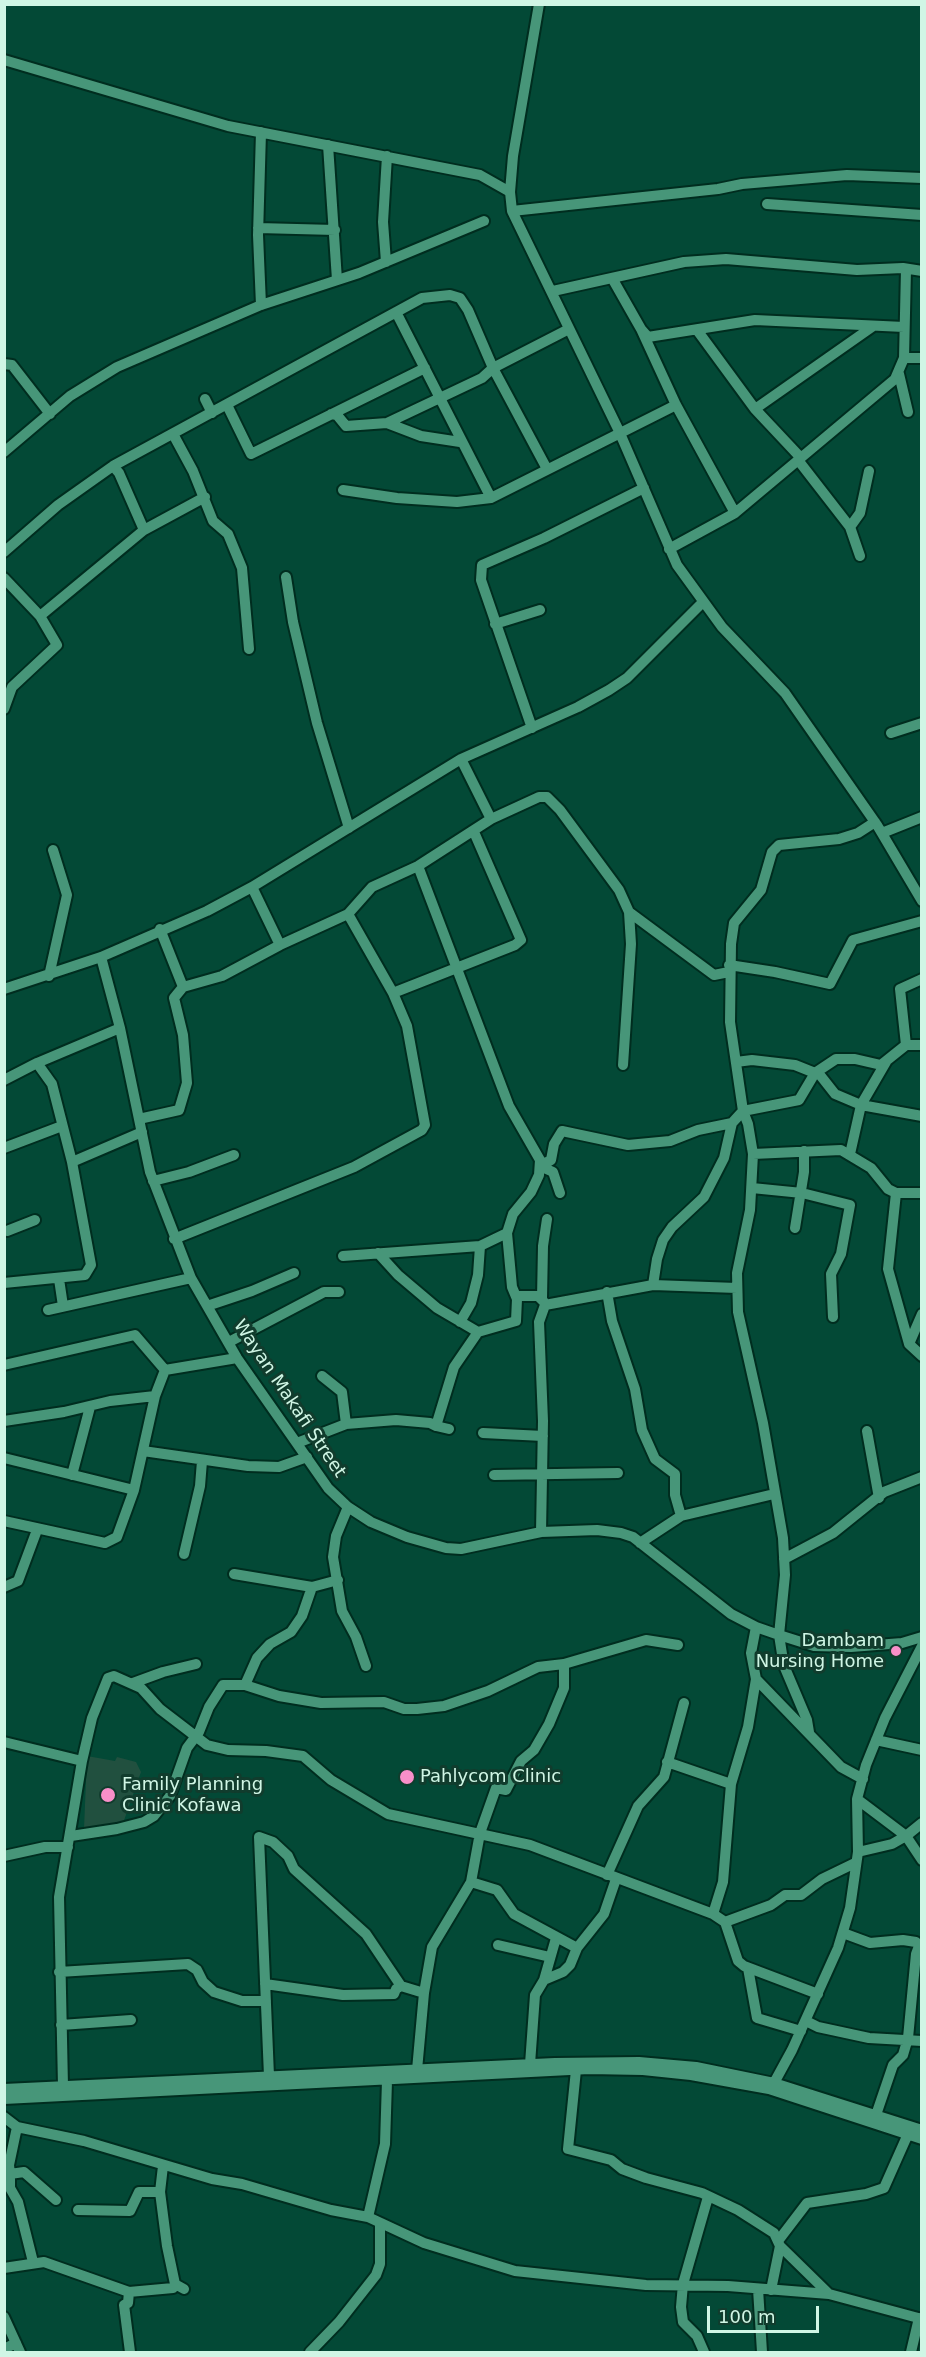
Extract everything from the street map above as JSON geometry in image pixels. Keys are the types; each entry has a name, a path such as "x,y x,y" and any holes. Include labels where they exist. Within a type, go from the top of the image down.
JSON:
{"street":[{"path":"538,4 510,192 512,211 553,291 568,329 619,431 669,549 702,603 785,693 875,822 921,901"},
{"path":"4,60 228,126 387,156 438,169 480,175 510,192"},
{"path":"261,132 258,228 261,305"},
{"path":"328,145 337,280"},
{"path":"387,156 382,222 387,262"},
{"path":"512,211 718,189 742,184 847,175 921,178"},
{"path":"767,204 921,215"},
{"path":"4,452 70,396 117,367 261,305 387,262 484,221"},
{"path":"258,228 335,230"},
{"path":"553,291 684,262 726,259 857,270 921,271"},
{"path":"906,269 904,358 899,374 908,412"},
{"path":"612,278 641,329 676,405 735,513"},
{"path":"4,552 57,505 113,466 422,298 450,295 460,298 468,310 493,368 547,469"},
{"path":"396,312 460,442 491,498"},
{"path":"641,329 648,337 755,320 904,327"},
{"path":"755,410 872,327"},
{"path":"331,414 337,415 346,426 387,423 482,378 493,368 568,329"},
{"path":"697,330 755,410 799,459 850,527 860,556"},
{"path":"904,358 921,358"},
{"path":"4,364 12,365 50,414"},
{"path":"227,405 251,454 425,368"},
{"path":"669,549 735,513 899,374"},
{"path":"205,399 212,413"},
{"path":"343,490 397,498 457,502 491,498 619,431 676,405"},
{"path":"387,423 422,436 460,442"},
{"path":"173,434 205,497 213,521 228,534 242,568 249,649"},
{"path":"113,466 119,473 144,530"},
{"path":"850,527 860,513 869,471"},
{"path":"532,728 480,580 482,565 544,538 644,488"},
{"path":"40,616 144,530 205,497"},
{"path":"286,577 293,622 317,723 349,828"},
{"path":"4,578 40,616 57,645 12,687 4,709"},
{"path":"4,989 12,984 49,976 101,957 160,929 207,911 252,887 461,759 578,707 627,678 702,603"},
{"path":"495,624 540,610"},
{"path":"891,733 921,723"},
{"path":"461,759 491,819"},
{"path":"139,1119 179,1110 187,1083 183,1035 174,998 183,987 222,976 280,945 348,914 372,887 418,866 491,819 539,797 550,799 619,890 628,912 631,944 623,1065"},
{"path":"882,833 921,817"},
{"path":"808,1732 801,1704 785,1668 779,1635 784,1559 763,1423 738,1312 737,1273 752,1188 753,1154 748,1124 742,1111 730,1022 729,969 734,923 761,890 772,852 779,845 839,839 858,833 875,822"},
{"path":"393,993 521,940 474,832"},
{"path":"49,976 67,895 53,850"},
{"path":"418,866 509,1106 520,1130 540,1160 531,1191 513,1214 507,1233 512,1287 517,1299 516,1321 478,1332 454,1367 436,1426"},
{"path":"252,887 280,945"},
{"path":"628,912 714,975 729,969 775,972 830,984 853,940 921,921"},
{"path":"174,1239 354,1167 422,1130 426,1118 410,1037 393,993 348,914"},
{"path":"160,929 183,987"},
{"name":"Wayan Makafi Street","path":"101,957 120,1028 153,1181 191,1278 237,1358 328,1488 348,1507 371,1522 389,1530 446,1548 461,1549 541,1532 621,1533 640,1543 731,1614 756,1627 779,1635 814,1646 851,1647 902,1643 921,1637"},
{"path":"906,1045 900,989 921,979"},
{"path":"4,1080 37,1063 120,1028"},
{"path":"653,1285 663,1240 672,1227 704,1197 715,1179 729,1143 732,1123 742,1111 799,1100 815,1073 836,1059 855,1059 881,1065 906,1045 921,1045"},
{"path":"850,1154 861,1105 890,1056"},
{"path":"736,1062 777,1061 795,1065 820,1075 835,1094 861,1105 921,1116"},
{"path":"4,1283 85,1275 91,1265 72,1162 51,1084 37,1063"},
{"path":"540,1166 551,1160 555,1144 562,1131 628,1145 670,1141 698,1130 732,1123"},
{"path":"4,1148 62,1126"},
{"path":"72,1162 142,1132"},
{"path":"753,1154 841,1150 871,1168 888,1189 896,1193 921,1193"},
{"path":"795,1228 802,1193 804,1151"},
{"path":"153,1181 189,1172 234,1155"},
{"path":"540,1166 553,1172 560,1193"},
{"path":"752,1188 802,1193 850,1205 841,1254 831,1274 833,1317"},
{"path":"896,1193 888,1269 909,1344 921,1356"},
{"path":"541,1532 540,1474 543,1436 539,1322 544,1302 543,1246 547,1219"},
{"path":"5,1229 35,1220"},
{"path":"343,1256 480,1246 507,1233"},
{"path":"460,1322 471,1303 478,1275 480,1246"},
{"path":"378,1253 398,1275 437,1308 478,1332"},
{"path":"207,1306 252,1291 294,1273"},
{"path":"48,1310 191,1278"},
{"path":"59,1279 63,1306"},
{"path":"517,1299 530,1295 544,1302 653,1285 737,1288"},
{"path":"229,1342 324,1292 339,1292"},
{"path":"607,1292 612,1321 635,1389 642,1430 655,1459 675,1474 675,1495 681,1516"},
{"path":"909,1344 921,1314"},
{"path":"4,1365 135,1335 165,1370"},
{"path":"165,1370 237,1358"},
{"path":"4,1521 105,1543 117,1537 134,1490 155,1396 165,1370"},
{"path":"322,1376 342,1392 346,1424"},
{"path":"4,1421 90,1407 110,1401 155,1396"},
{"path":"72,1475 90,1407"},
{"path":"297,1443 346,1424 396,1420 430,1423 449,1429"},
{"path":"867,1431 879,1498"},
{"path":"483,1433 543,1436"},
{"path":"143,1450 202,1461 248,1466 279,1467 307,1457"},
{"path":"4,1458 134,1490"},
{"path":"184,1554 200,1486 202,1461"},
{"path":"494,1475 618,1473"},
{"path":"784,1559 833,1533 884,1492 921,1477"},
{"path":"640,1543 681,1516 774,1494"},
{"path":"348,1507 336,1536 333,1557 342,1611 356,1637 366,1666"},
{"path":"4,1587 18,1581 37,1530"},
{"path":"234,1574 312,1587 338,1580"},
{"path":"245,1685 257,1658 270,1644 291,1632 302,1616 312,1587"},
{"path":"713,1914 723,1882 731,1784 748,1727 756,1679 751,1653 756,1627"},
{"path":"4,1856 144,1822 154,1816 170,1796 187,1748 195,1738 209,1707 223,1685 245,1685 279,1696 321,1703 384,1702 404,1709 417,1709 444,1706 488,1691 538,1667 564,1664 646,1640 678,1645"},
{"path":"774,2083 818,1994 843,1933 850,1908 856,1858 857,1799 876,1740 921,1646"},
{"path":"133,1683 163,1672 196,1664"},
{"path":"417,2070 424,1993 432,1947 471,1882 480,1833 496,1788 506,1790 521,1761 534,1750 549,1724 564,1688 564,1664"},
{"path":"63,2086 59,1907 82,1761 92,1718 108,1678 114,1676 133,1683 195,1738 207,1745 228,1750 266,1751 303,1756 331,1779 388,1814 530,1845 713,1914 725,1922 738,1961 748,1968 818,1994"},
{"path":"756,1679 794,1721 808,1732 841,1767 863,1779"},
{"path":"544,1980 563,1972 570,1965 577,1948 604,1914 611,1877 634,1813 664,1777 684,1703"},
{"path":"876,1740 921,1750"},
{"path":"4,1742 82,1761"},
{"path":"667,1762 731,1784"},
{"path":"857,1799 906,1836 921,1860"},
{"path":"725,1922 771,1905 785,1895 801,1895 856,1858 892,1844 921,1823"},
{"path":"269,2076 259,1837 273,1842 288,1856 294,1869 366,1935 402,1986 424,1993"},
{"path":"471,1882 497,1890 514,1914 577,1948"},
{"path":"843,1933 870,1943 903,1940 920,1947 913,1976 909,2038 903,2055 893,2065 876,2115"},
{"path":"530,2064 533,2005 538,1988 544,1980 556,1938"},
{"path":"498,1945 550,1957"},
{"path":"59,1972 188,1964 197,1970 203,1982 214,1992 242,2001 266,2001"},
{"path":"748,1968 758,2018 869,2038 909,2038 921,2041"},
{"path":"265,1984 343,1995 394,1994 396,1989 402,1986"},
{"path":"61,2025 131,2020"},
{"path":"4,2089 530,2064 639,2062 696,2067 774,2083 921,2130"},
{"path":"576,2070 568,2149 611,2160 635,2174 702,2193 738,2210 774,2233 779,2243 829,2294"},
{"path":"4,2099 576,2070 643,2070 740,2082 921,2139"},
{"path":"368,2217 385,2144 387,2081"},
{"path":"4,2117 17,2127 84,2140 163,2166 288,2196 331,2210 368,2217 423,2243 516,2271 646,2285 683,2284 829,2294 920,2318 910,2352"},
{"path":"17,2127 9,2165 10,2188 18,2202 33,2262"},
{"path":"771,2290 779,2243 807,2203 867,2194 884,2188 908,2134"},
{"path":"4,2268 33,2262 51,2264 129,2292 178,2288 174,2284 160,2192 163,2166"},
{"path":"10,2174 24,2172 56,2200"},
{"path":"78,2210 130,2211 139,2192 160,2192"},
{"path":"704,2352 681,2316 683,2284 708,2197"},
{"path":"310,2352 339,2322 376,2275 380,2264 380,2223"},
{"path":"758,2289 762,2352"},
{"path":"129,2292 128,2303 124,2305 130,2352"},
{"path":"4,2317 18,2348 4,2349"}],"shaded area":[{"name":"Family Planning Clinic Kofawa","path":"87,1756 115,1761 117,1757 136,1762 141,1772 121,1829 84,1829"}],"place":[{"name":"Dambam Nursing Home","path":"896,1651"},
{"name":"Pahlycom Clinic","path":"407,1777"},
{"name":"Family Planning Clinic Kofawa","path":"108,1795"}]}
